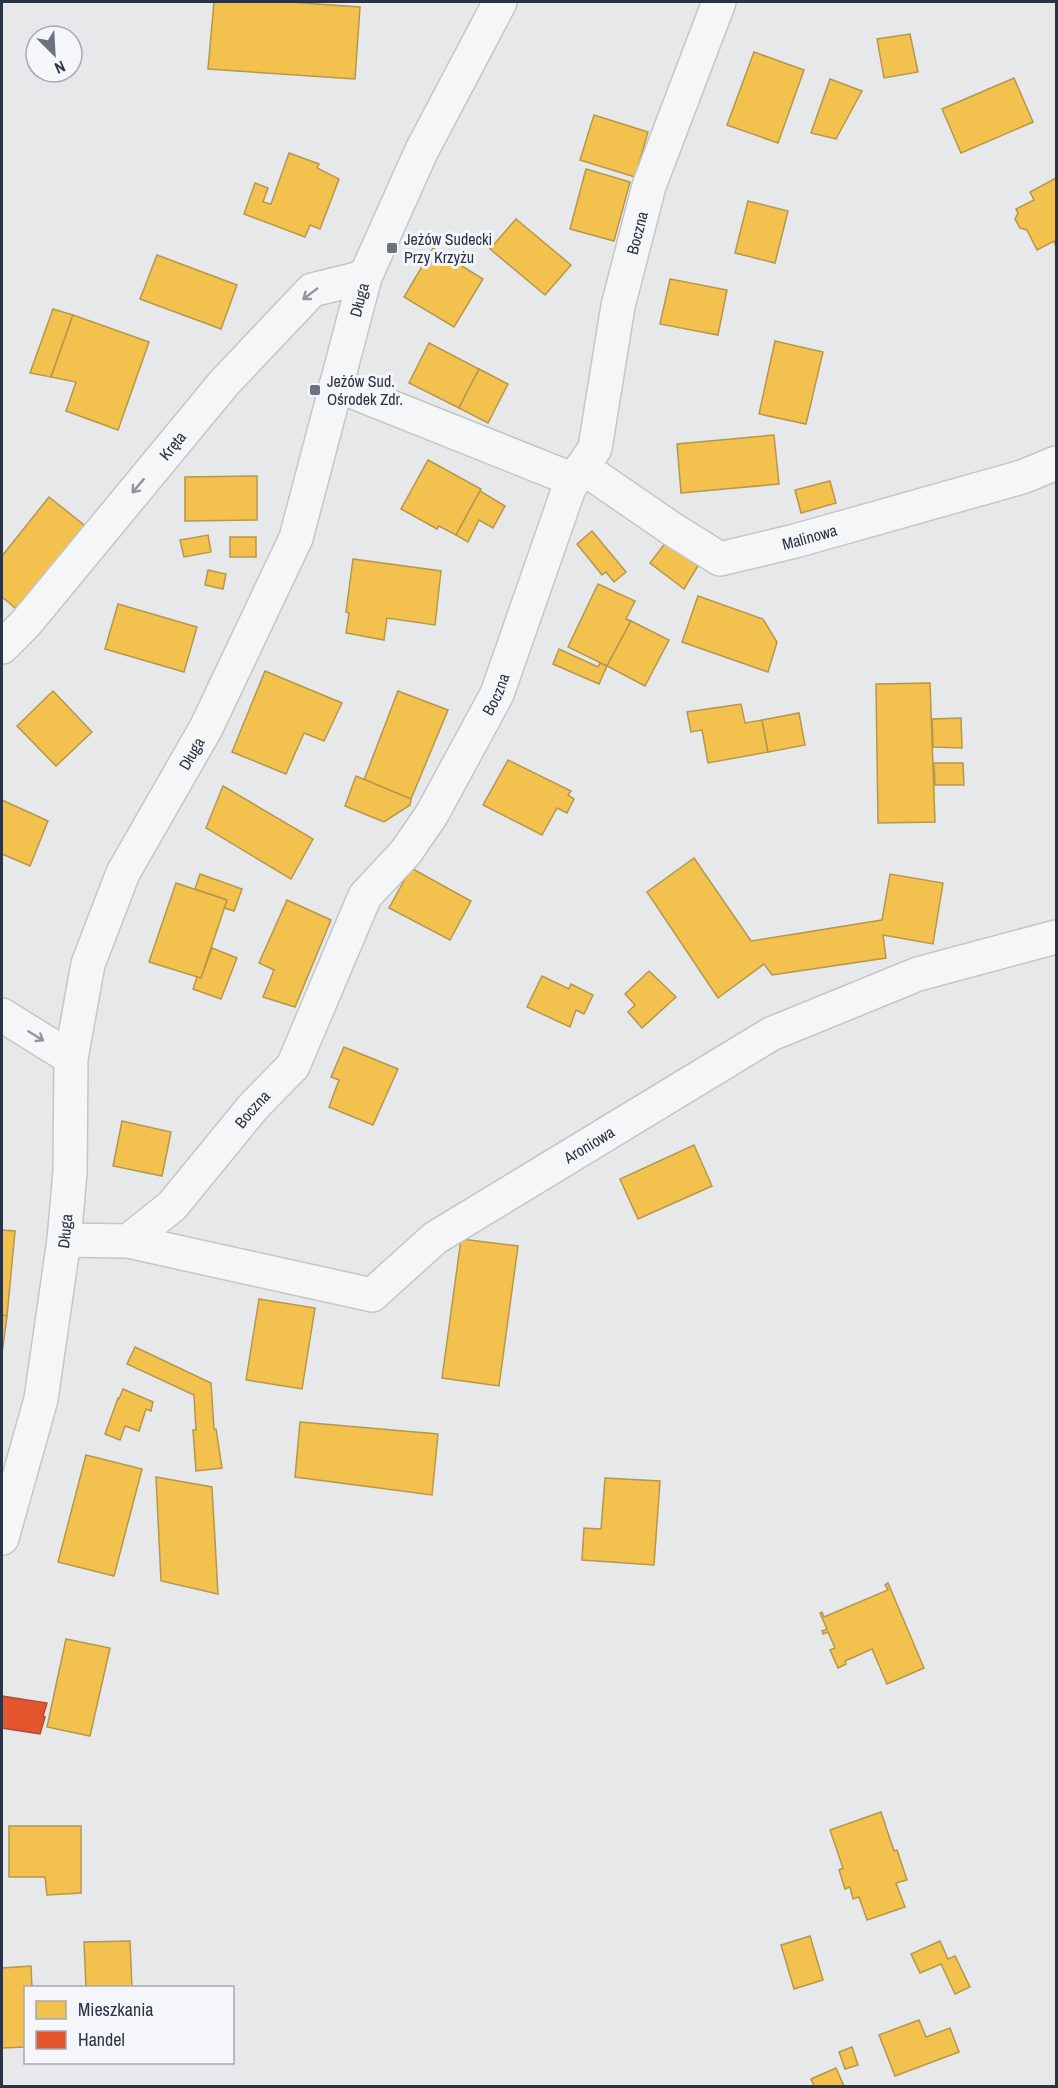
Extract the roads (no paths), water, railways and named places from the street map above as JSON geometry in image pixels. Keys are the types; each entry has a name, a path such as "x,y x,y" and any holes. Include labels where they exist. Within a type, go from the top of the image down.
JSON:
{"street":[{"name":"Długa","path":"2,1538 41,1399 64,1239 70,1172 71,1058 88,964 123,873 206,728 296,538 365,277 422,150 500,2"},
{"name":"Boczna","path":"128,1241 172,1206 253,1107 293,1066 365,896 406,852 432,814 497,694 565,499 595,448 618,306 649,186 719,2"},
{"name":"Kręta","path":"2,646 26,623 224,383 312,290 365,277"},
{"name":"Malinowa","path":"336,385 493,449 578,474 720,559 795,541 1010,480 1056,463"},
{"name":"Aroniowa","path":"128,1241 372,1295 435,1238 771,1034 918,974 1056,937"},
{"path":"2,1015 71,1058"},
{"path":"64,1239 128,1241"}],"place":[{"name":"Jeżów Sudecki Przy Krzyżu","path":"392,248"},
{"name":"Jeżów Sud. Ośrodek Zdr.","path":"315,390"}]}
